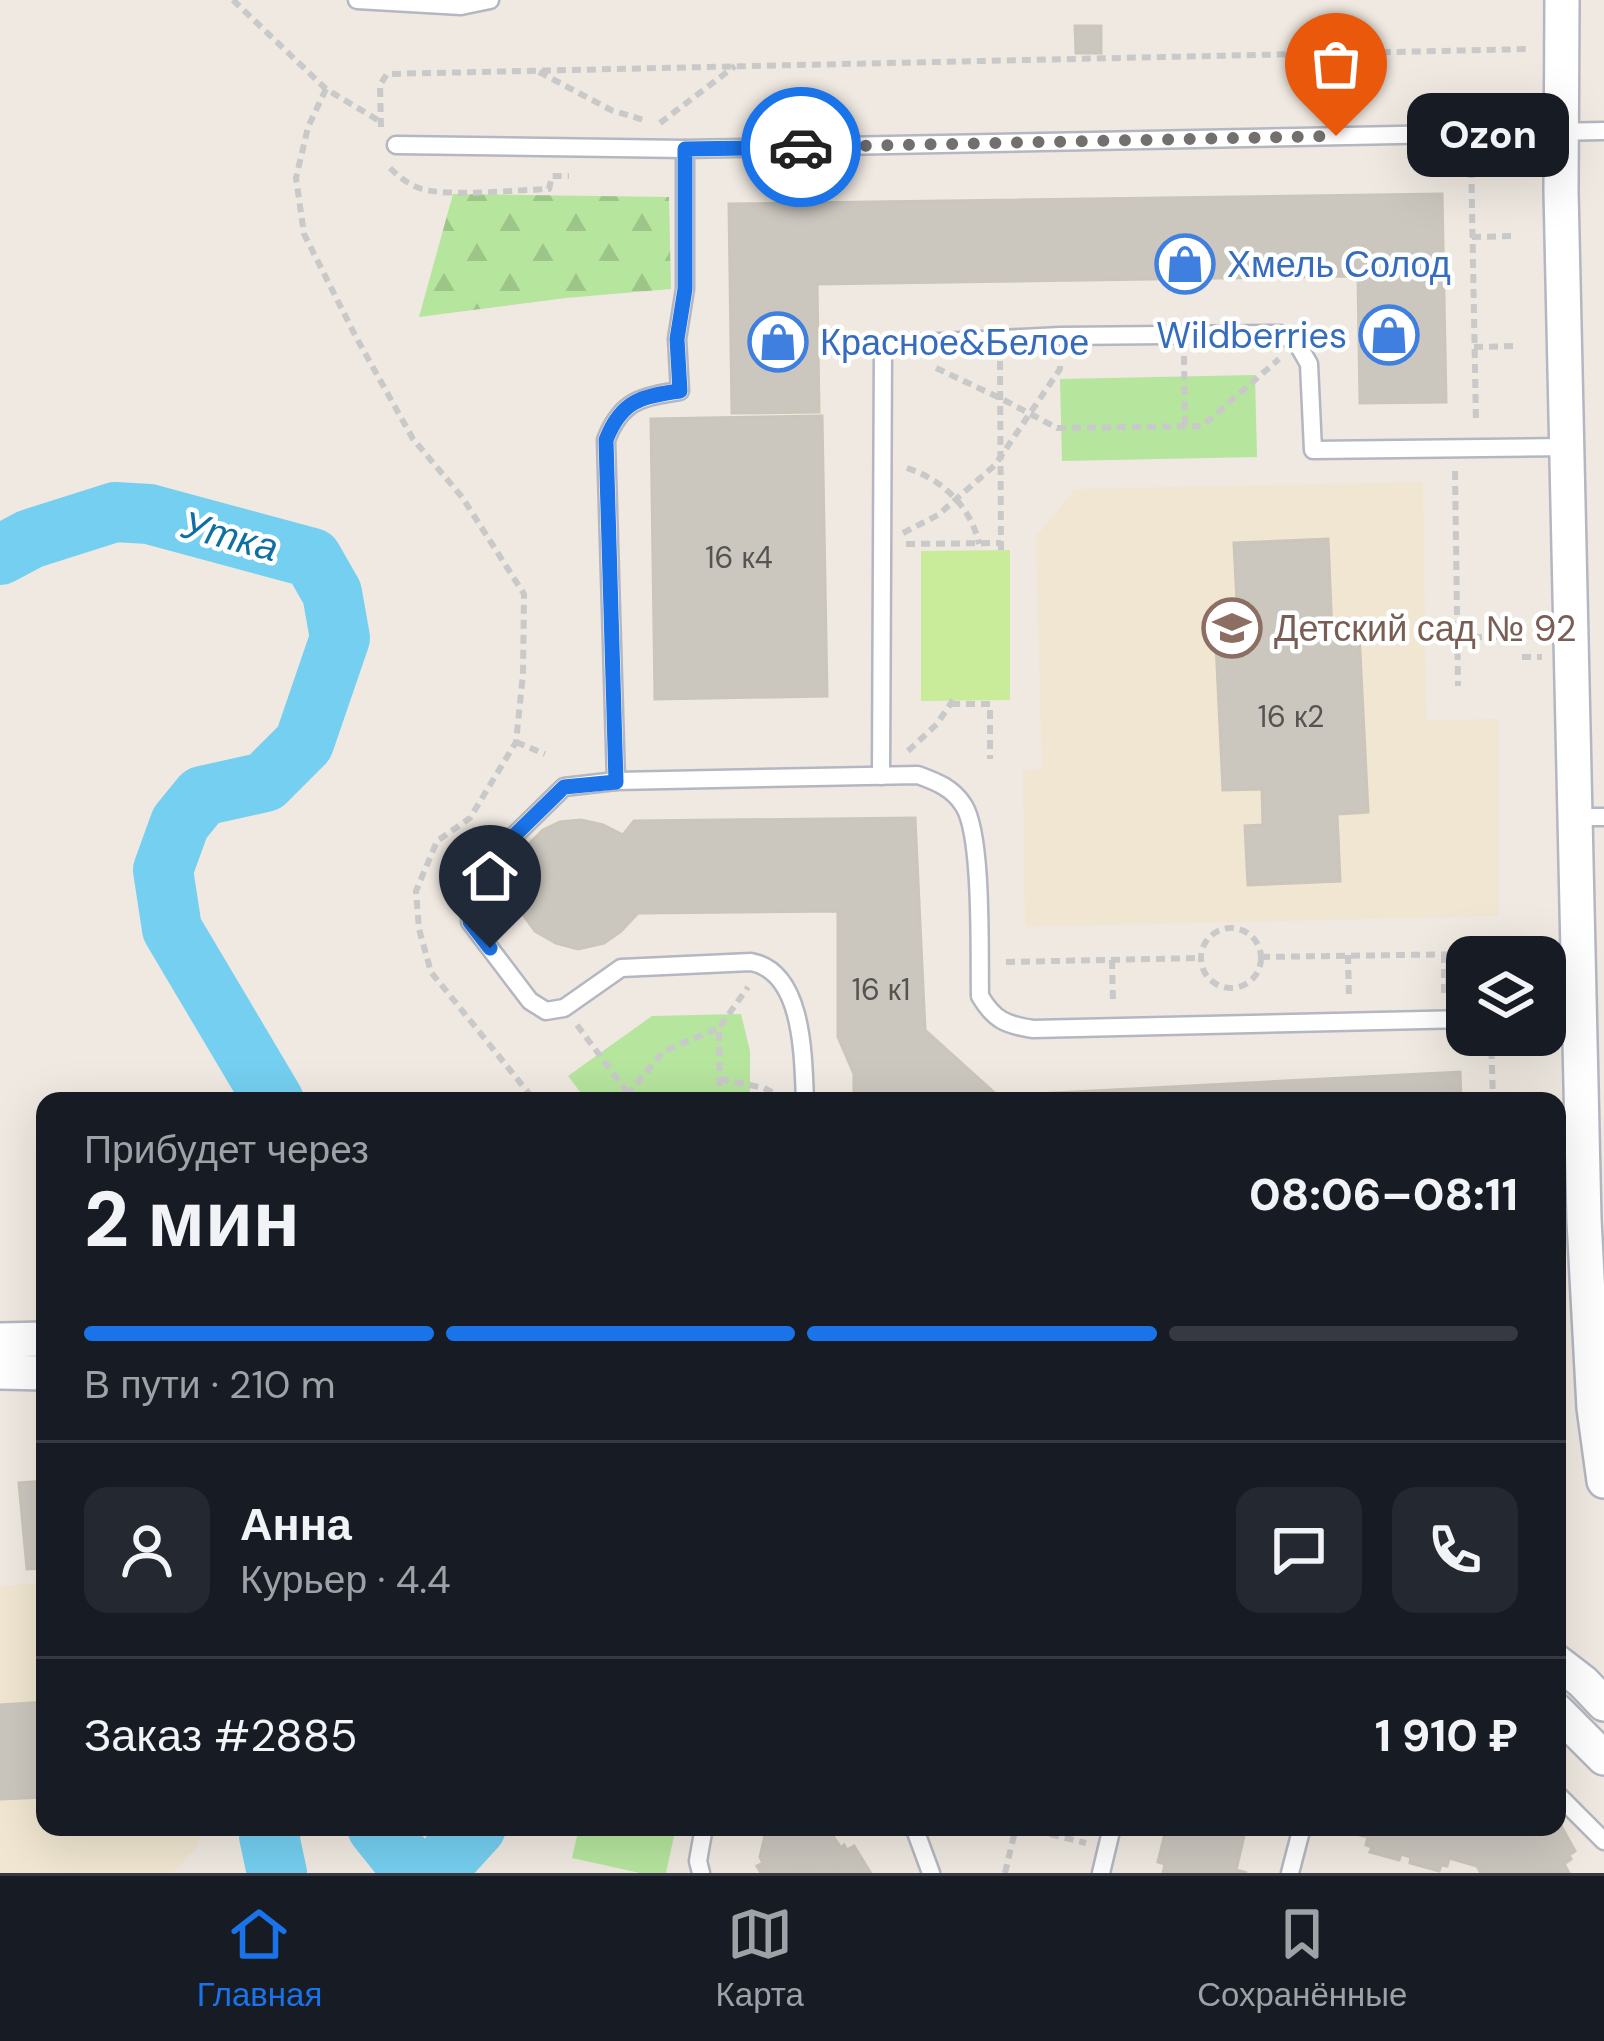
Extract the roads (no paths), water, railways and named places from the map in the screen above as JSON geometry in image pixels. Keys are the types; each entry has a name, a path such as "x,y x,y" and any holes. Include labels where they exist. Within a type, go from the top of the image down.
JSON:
{"street":[{"path":"1562,0 1567,448 1590,817 1580,1017 1578,1221 1596,1301 1594,1408 1604,1481"},
{"path":"0,1340 36,1340"},
{"path":"0,1372 36,1373"},
{"path":"1566,1669 1604,1704"},
{"path":"1566,1718 1600,1744"}],"lane":[{"path":"357,0 461,6 490,0"},
{"path":"388,140 685,149 1604,131"},
{"path":"616,782 606,440 615,416 634,402 680,391 677,339 685,289 685,149"},
{"path":"881,776 883,344 1280,334 1297,343 1309,364 1313,450 1567,448"},
{"path":"805,1092 803,1046 788,990 764,964 621,968 564,1008 546,1011 530,1001 470,922 471,878 564,787 918,775 944,784 964,805 974,832 980,996 989,1012 1011,1026 1446,1020"},
{"path":"1566,1017 1580,1017"},
{"path":"1566,1803 1604,1841"},
{"path":"701,1873 702,1836"},
{"path":"917,1836 931,1873"},
{"path":"1101,1873 1110,1836"},
{"path":"1291,1873 1300,1836"}],"waterway":[{"name":"Утка","path":"0,555 30,539 115,512 149,514 312,558 332,593 340,638 304,743 265,782 202,796 180,823 163,870 172,929 269,1092"},
{"name":"Утка","path":"269,1836 277,1873"},
{"name":"Утка","path":"384,1836 412,1871 433,1873"},
{"name":"Утка","path":"434,1873 468,1836"}],"place":[{"name":"Ozon","path":"1336,136"},
{"name":"Хмель Солод","path":"1185,264"},
{"name":"Wildberries","path":"1389,335"},
{"name":"Красное&Белое","path":"778,342"},
{"name":"Детский сад № 92","path":"1232,628"}]}
